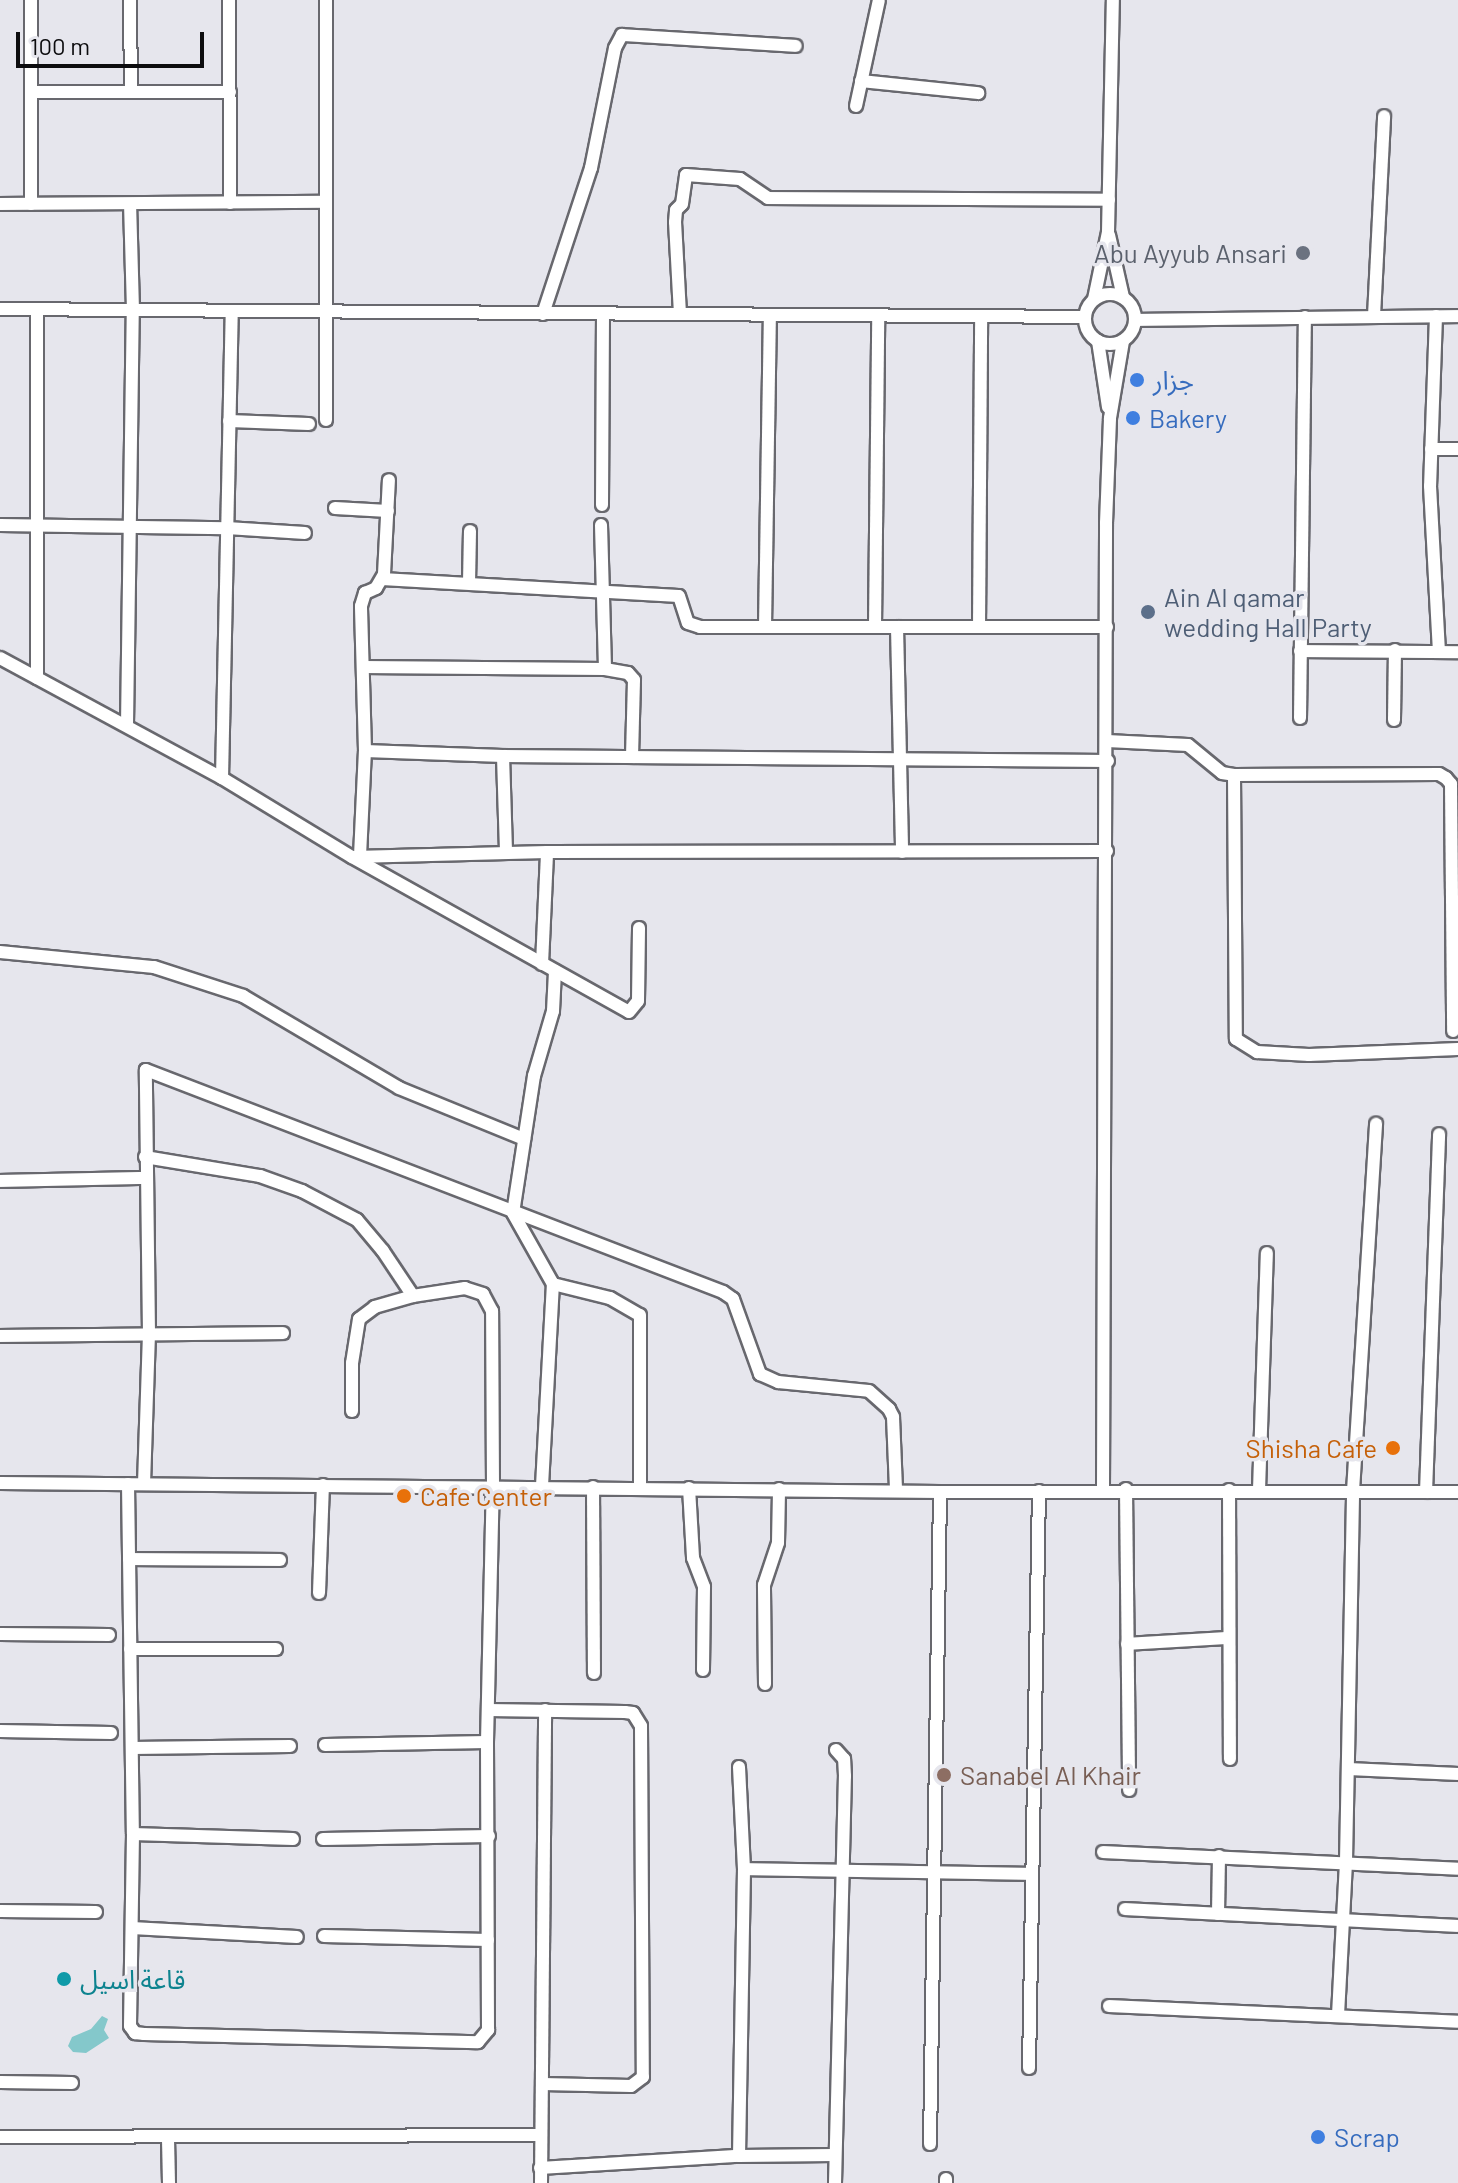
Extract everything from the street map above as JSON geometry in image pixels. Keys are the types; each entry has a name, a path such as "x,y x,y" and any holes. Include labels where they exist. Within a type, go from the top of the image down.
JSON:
{"street":[{"path":"31,0 31,204"},
{"path":"130,0 131,92"},
{"path":"229,0 230,203"},
{"path":"326,0 323,202 326,420"},
{"path":"856,106 879,0"},
{"path":"1110,418 1098,341 1086,327 1085,317 1094,299 1108,232 1113,0"},
{"path":"543,314 591,168 615,48 622,35 796,46"},
{"path":"861,81 978,93"},
{"path":"31,92 230,92"},
{"path":"1374,316 1384,116"},
{"path":"680,314 675,222 676,210 682,204 686,175 740,179 768,198 1109,200"},
{"path":"0,204 323,202"},
{"path":"127,725 133,310 130,204"},
{"path":"1108,232 1123,297"},
{"path":"1094,299 1109,293 1123,297 1131,304 1136,320 1130,335 1123,341 1108,344 1098,341"},
{"path":"0,309 325,314 1085,317"},
{"path":"37,309 37,678"},
{"path":"222,778 232,311"},
{"path":"602,505 603,314"},
{"path":"765,627 770,315"},
{"path":"875,627 878,316"},
{"path":"1436,316 1431,449 1439,652"},
{"path":"1136,320 1458,316"},
{"path":"979,627 981,317"},
{"path":"1300,718 1305,317"},
{"path":"1103,1489 1110,418 1123,341"},
{"path":"229,421 309,424"},
{"path":"1431,449 1458,449"},
{"path":"356,856 365,751 362,599 382,579 389,480"},
{"path":"335,508 388,511"},
{"path":"0,525 131,525 305,533"},
{"path":"601,525 605,669"},
{"path":"469,583 470,531"},
{"path":"382,579 679,596 688,623 695,626 1107,627"},
{"path":"897,627 902,852"},
{"path":"1394,720 1395,650"},
{"path":"1300,651 1458,652"},
{"path":"0,658 127,725 542,964 623,1009 633,1011 639,993 639,928"},
{"path":"363,667 605,669 632,675 632,757"},
{"path":"1107,741 1188,745 1222,773 1234,775 1439,774 1446,778 1451,784 1453,1031"},
{"path":"365,751 503,756 1108,761"},
{"path":"503,756 506,852"},
{"path":"1234,775 1236,1039 1257,1052 1309,1055 1458,1049"},
{"path":"356,856 506,852 1107,851"},
{"path":"542,964 547,852"},
{"path":"0,952 154,967 243,996 399,1088 524,1139"},
{"path":"542,1486 553,1284 513,1213 534,1076 553,1011 555,971"},
{"path":"144,1484 149,1334 146,1070 723,1292 733,1299 760,1374 766,1378 869,1391 876,1396 893,1417 896,1490"},
{"path":"1338,2015 1349,1769 1353,1491 1376,1124"},
{"path":"1426,1492 1439,1134"},
{"path":"145,1157 260,1176 302,1191 357,1220 413,1296"},
{"path":"0,1181 145,1178"},
{"path":"1259,1490 1267,1253"},
{"path":"553,1284 610,1298 640,1315 640,1487"},
{"path":"128,1484 133,1834 130,2026 135,2033 144,2034 478,2042 488,2030 487,1742 493,1485 492,1311 483,1294 465,1288 413,1296 375,1307 359,1319 352,1363 352,1411"},
{"path":"0,1336 283,1333"},
{"path":"0,1483 493,1485 940,1492 1126,1489 1458,1492"},
{"path":"319,1593 323,1485"},
{"path":"593,1487 594,1673"},
{"path":"689,1488 693,1558 704,1587 703,1670"},
{"path":"765,1684 764,1585 778,1543 779,1489"},
{"path":"1126,1489 1129,1790"},
{"path":"1229,1490 1230,1759"},
{"path":"1029,2068 1039,1491"},
{"path":"930,2144 940,1492"},
{"path":"129,1559 280,1560"},
{"path":"0,1634 109,1635"},
{"path":"1127,1644 1229,1638"},
{"path":"130,1649 276,1649"},
{"path":"488,1710 633,1713 641,1726 643,2077 631,2086 543,2084"},
{"path":"541,2183 545,1710"},
{"path":"0,1731 111,1733"},
{"path":"325,1745 487,1742"},
{"path":"132,1748 290,1746"},
{"path":"835,2183 845,1776 844,1759 836,1750"},
{"path":"739,1767 744,1869 739,2156"},
{"path":"1349,1769 1458,1774"},
{"path":"133,1834 293,1839"},
{"path":"323,1839 489,1836"},
{"path":"1103,1852 1346,1861 1458,1869"},
{"path":"1218,1914 1219,1856"},
{"path":"744,1869 1031,1874"},
{"path":"1125,1909 1458,1926"},
{"path":"0,1911 96,1912"},
{"path":"132,1928 297,1937"},
{"path":"324,1936 488,1940"},
{"path":"1109,2006 1458,2022"},
{"path":"0,2082 72,2083"},
{"path":"0,2137 168,2139 315,2134 540,2135"},
{"path":"168,2139 169,2183"},
{"path":"540,2168 739,2156 834,2155"}],"water":[{"path":"102,2016 108,2019 104,2030 109,2038 86,2053 73,2052 68,2046 72,2037 91,2029"}],"place":[{"name":"Abu Ayyub Ansari","path":"1303,253"},
{"name":"جزار","path":"1137,380"},
{"name":"Bakery","path":"1133,418"},
{"name":"Ain Al qamar wedding Hall Party","path":"1148,612"},
{"name":"Shisha Cafe","path":"1393,1448"},
{"name":"Cafe Center","path":"404,1496"},
{"name":"Sanabel Al Khair","path":"944,1775"},
{"name":"قاعة اسيل","path":"64,1979"},
{"name":"Scrap","path":"1318,2137"}]}
